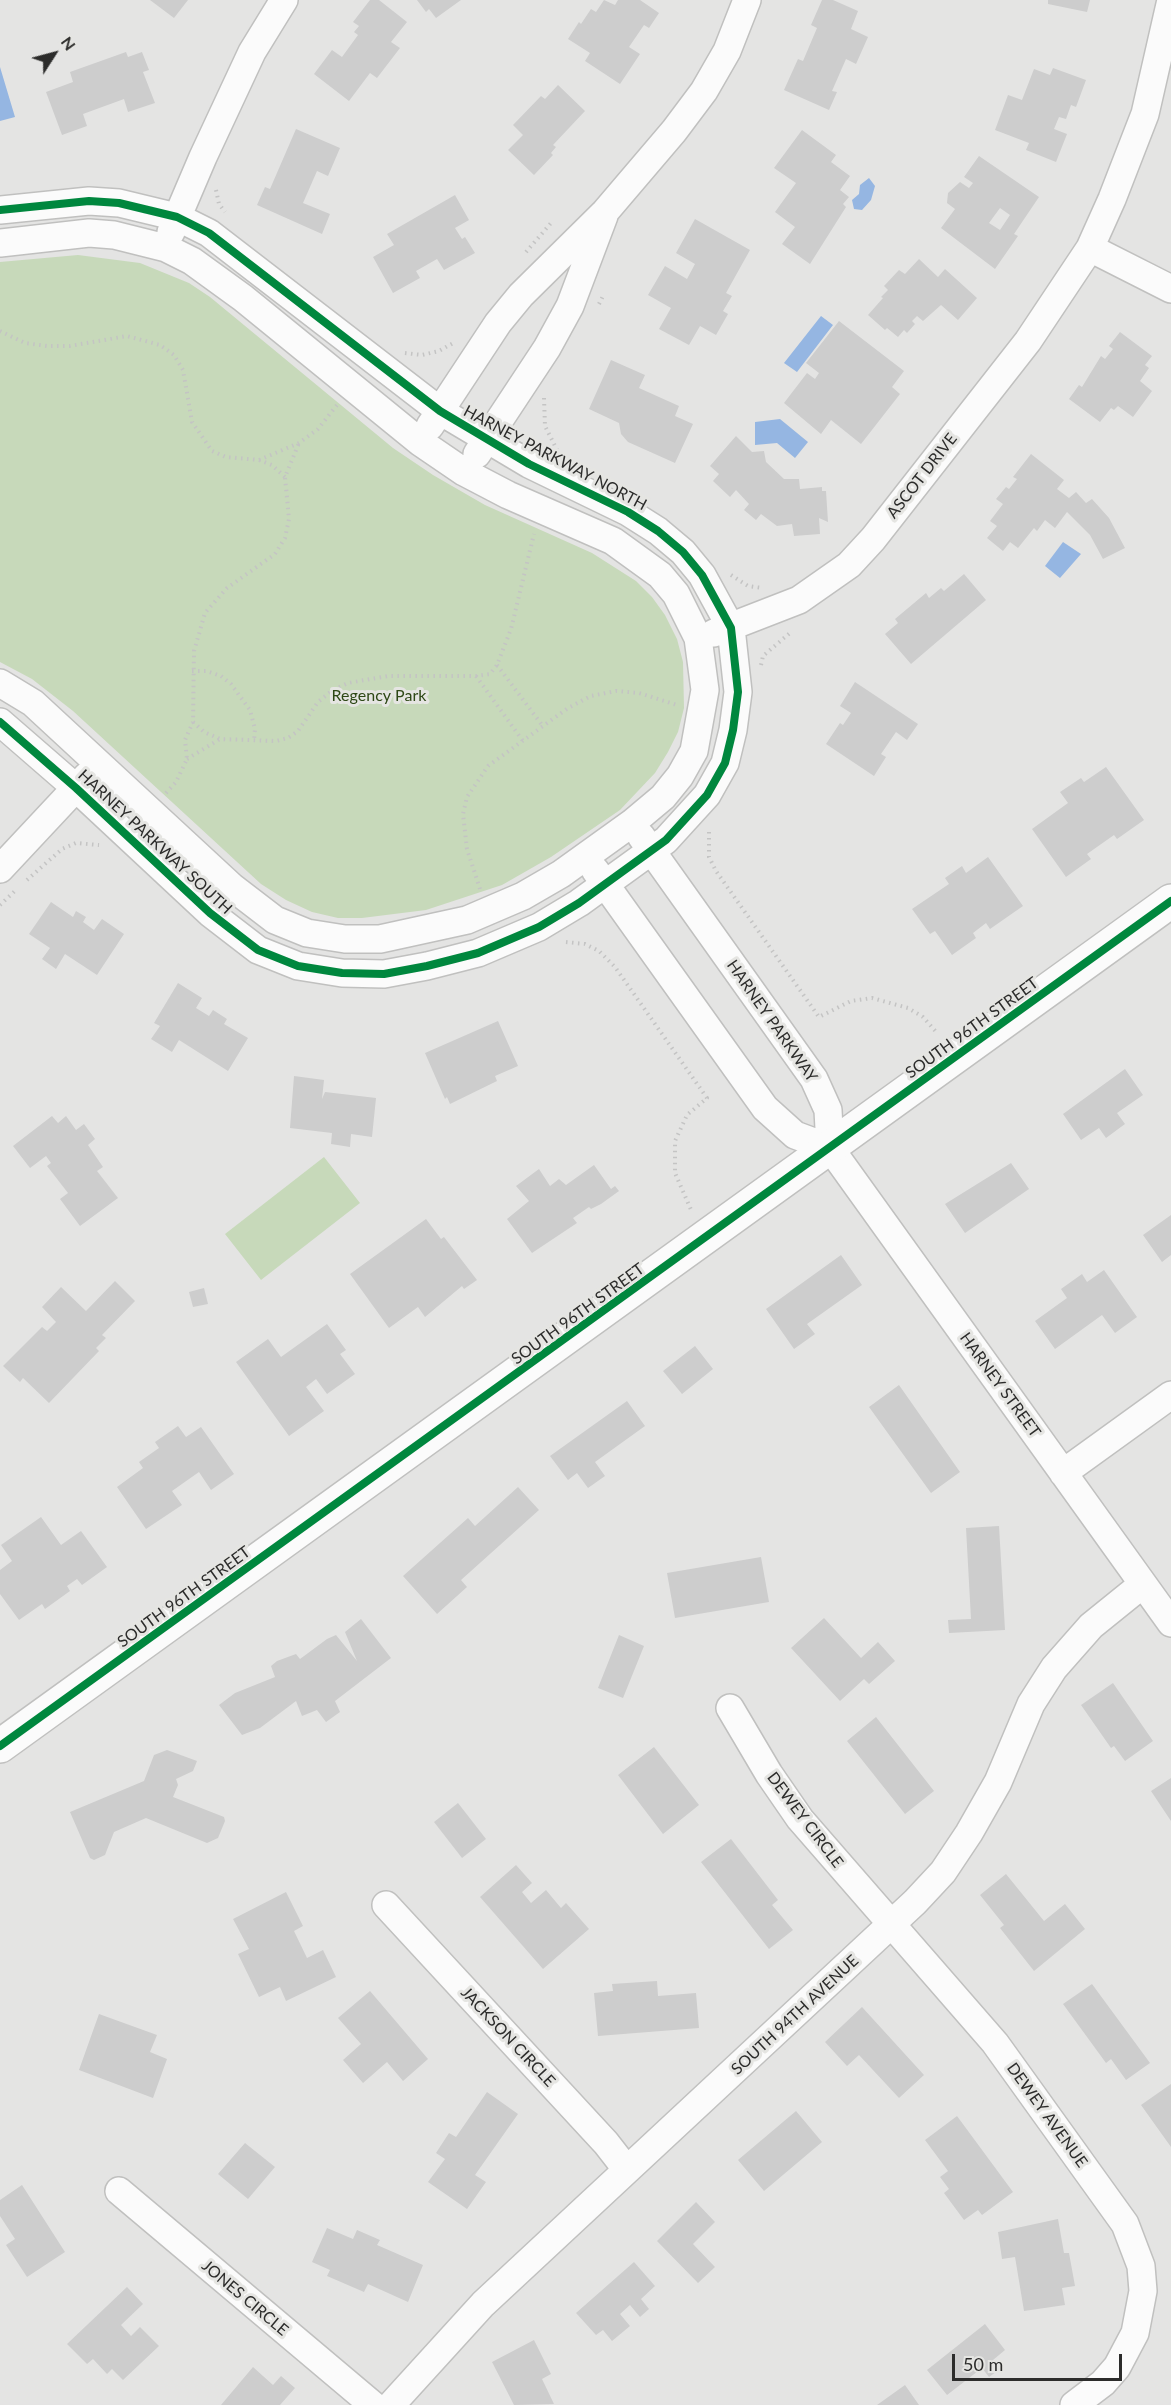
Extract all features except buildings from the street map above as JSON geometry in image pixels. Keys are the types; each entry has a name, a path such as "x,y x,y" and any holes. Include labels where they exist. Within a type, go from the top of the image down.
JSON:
{"street":[{"path":"166,248 177,217 252,52 284,0"},
{"path":"420,442 498,323 521,295 605,212 674,131 704,91 727,51 747,0"},
{"name":"ASCOT DRIVE","path":"698,638 730,628 799,600 849,565 880,530 1028,341 1090,248 1144,114 1171,0"},
{"name":"HARNEY PARKWAY NORTH","path":"0,210 89,201 119,203 177,217 209,233 440,411 529,464 628,512 658,531 683,552 702,575 730,628 738,692 733,730 724,763 707,795 686,821 651,851 605,884"},
{"path":"464,472 547,348 570,306 605,212"},
{"path":"0,243 90,233 114,235 166,248 216,277 420,442 464,472 508,495 613,541 639,557 660,575 676,594 698,638 705,690 701,724 694,751 680,776 663,797 632,824"},
{"path":"1090,248 1171,289"},
{"name":"HARNEY PARKWAY SOUTH","path":"0,682 33,703 232,887 275,920 307,933 345,939 381,939 458,922 523,896 632,824"},
{"name":"HARNEY PARKWAY SOUTH","path":"0,722 76,788 210,913 258,950 298,966 342,973 384,974 427,966 478,952 539,927 605,884"},
{"path":"0,869 99,763"},
{"name":"HARNEY PARKWAY","path":"632,824 814,1079 828,1110 830,1148"},
{"path":"585,856 765,1108 795,1135 830,1148"},
{"name":"SOUTH 96TH STREET","path":"0,1746 1171,901"},
{"name":"HARNEY STREET","path":"830,1148 1171,1623"},
{"path":"1063,1473 1171,1395"},
{"name":"SOUTH 94TH AVENUE","path":"391,2405 483,2304 892,1924 943,1872 969,1833 998,1782 1031,1704 1054,1668 1091,1626 1143,1584"},
{"name":"DEWEY CIRCLE","path":"730,1708 769,1774 800,1820 892,1924"},
{"name":"JACKSON CIRCLE","path":"386,1905 606,2143 627,2170"},
{"name":"DEWEY AVENUE","path":"892,1924 995,2043 1125,2224 1138,2254 1142,2274 1141,2311 1135,2333 1117,2367 1103,2383 1074,2405"},
{"name":"JONES CIRCLE","path":"119,2191 373,2405"}],"path":[{"path":"521,258 551,223"},
{"path":"594,315 604,294"},
{"path":"0,331 25,343 47,346 70,346 127,336 160,345 174,355 183,370 192,422 212,451 226,457 259,460 272,465 285,477"},
{"path":"396,348 406,353 422,355 439,351 460,337"},
{"path":"545,394 545,426 549,439 564,455"},
{"path":"259,460 299,443 318,429 338,404 329,397"},
{"path":"164,795 176,782 187,759 185,740 193,722 192,671 199,630 205,613 227,588 275,554 285,538 289,519 285,477 299,443"},
{"path":"193,722 204,732 220,739 254,741 288,738 298,731 318,702 333,690 348,683 388,676 490,674 497,665 513,620 536,530"},
{"path":"760,672 763,656 785,635 794,630"},
{"path":"497,665 542,725"},
{"path":"192,671 207,671 221,676 231,684 250,710 255,729 254,741"},
{"path":"476,676 523,741"},
{"path":"480,891 464,831 466,797 488,766 542,725 591,696 616,691 639,693 684,708"},
{"path":"187,759 220,739"},
{"path":"712,822 707,844 709,857 716,871 819,1017 851,1001 872,998 908,1008 923,1017 938,1034"},
{"path":"0,905 62,849 76,843 92,843 103,847"},
{"path":"469,895 491,888"},
{"path":"0,895 5,900"},
{"path":"562,942 585,944 599,951 615,967 707,1098 687,1115 675,1141 675,1173 692,1212"}],"green space":[{"name":"Regency Park","path":"78,255 140,263 189,283 210,297 393,448 433,475 485,505 592,553 636,581 652,597 665,615 677,639 683,662 684,708 678,732 655,773 620,810 551,857 502,885 426,910 362,918 338,918 312,912 286,900 261,884 73,711 32,679 0,662 0,262"},
{"path":"324,1157 360,1203 261,1280 225,1234"}],"water":[{"path":"0,67 15,117 0,121"},
{"path":"869,178 875,186 871,200 862,210 854,209 852,200 859,194 860,185"},
{"path":"821,316 833,325 797,372 784,363"},
{"path":"780,419 808,442 795,458 777,443 755,445 755,422"},
{"path":"1063,542 1081,554 1060,578 1045,566"}],"cycle path":[{"path":"0,210 89,201 119,203 177,217 209,233 440,411 529,464 628,512 658,531 683,552 702,575 731,628 738,692 733,730 725,763 707,795 666,840 579,903 539,927 478,953 384,974 342,973 298,966 258,950 210,913 76,788 0,722"},
{"path":"0,1746 1171,901"}]}
